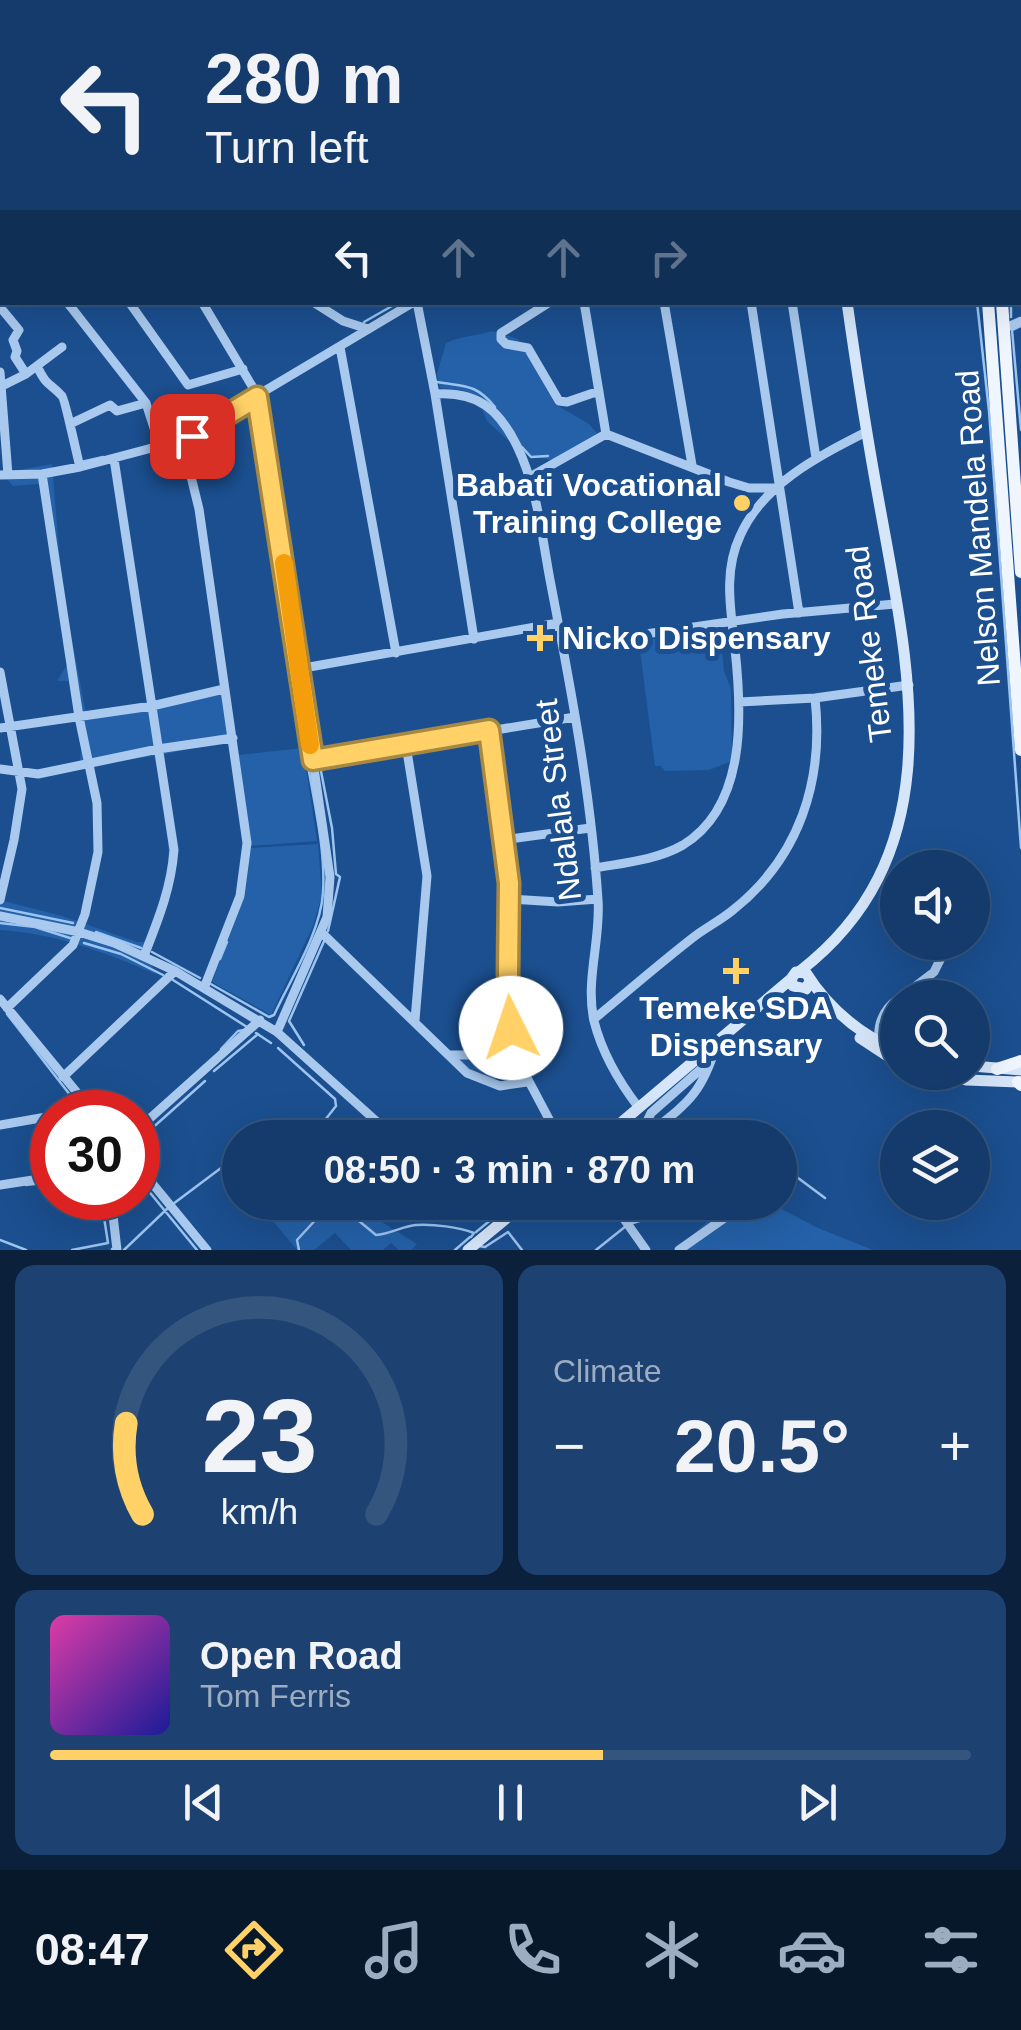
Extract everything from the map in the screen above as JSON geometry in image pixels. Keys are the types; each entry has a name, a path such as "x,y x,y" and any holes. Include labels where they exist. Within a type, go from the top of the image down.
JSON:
{"main road":[{"name":"Nelson Mandela Road","path":"988,305 1021,750"},
{"name":"Nelson Mandela Road","path":"1002,305 1021,572"},
{"path":"997,1069 1021,1061"}],"street":[{"path":"69,305 146,403 160,448"},
{"path":"130,305 188,384 243,370"},
{"path":"204,305 257,397 330,878 329,908 277,1032"},
{"path":"319,305 343,322 368,329"},
{"path":"0,372 4,475 42,474 182,440 410,305"},
{"path":"416,305 435,394 474,639"},
{"path":"545,305 507,327 501,339 506,344 528,348 559,401 599,391"},
{"path":"585,305 606,434"},
{"path":"665,305 692,465"},
{"path":"751,305 798,613"},
{"path":"792,305 816,458"},
{"name":"Temeke Road","path":"802,981 862,903 894,833 910,759 909,685 848,305"},
{"path":"0,307 19,330 13,338 15,358 26,374"},
{"path":"1005,328 1021,321"},
{"path":"2,386 26,374 62,347"},
{"path":"340,347 396,653"},
{"path":"37,366 51,390 62,397 80,467"},
{"name":"Ndalala Street","path":"435,394 456,392 484,402 516,443 530,477 575,717 595,868 598,899 594,1019 610,1065 639,1108"},
{"path":"70,424 106,406 117,411 146,403"},
{"path":"595,868 683,845 707,821 726,792 740,702 729,588 739,538 760,504 791,475 866,432"},
{"path":"530,477 606,434 749,488 780,488"},
{"path":"182,440 199,509 247,842 244,876 204,988"},
{"path":"114,459 174,850 160,920 144,956"},
{"path":"42,474 79,718 98,803 98,852 79,932 68,951 4,1004 74,1090"},
{"path":"563,646 798,613 895,604"},
{"path":"298,668 558,623"},
{"path":"0,672 5,727 20,774 19,814 0,900"},
{"path":"740,702 815,698 909,685"},
{"path":"5,727 152,706 224,689"},
{"path":"594,1019 696,934 733,910 783,856 814,780 818,727 815,698"},
{"path":"313,760 575,717"},
{"path":"489,730 510,899 508,974 515,1055 549,1120"},
{"path":"0,769 38,774 233,738"},
{"path":"406,746 427,876 414,1020"},
{"path":"502,840 590,828"},
{"path":"510,899 598,899"},
{"path":"0,916 79,932 174,971 277,1032 374,1120"},
{"path":"320,932 467,1073 489,1084 510,1086 527,1082"},
{"path":"923,980 934,972 940,960"},
{"path":"62,1076 174,971"},
{"path":"624,1120 776,992 802,981"},
{"path":"802,981 880,1043"},
{"path":"802,981 862,1040 880,1052"},
{"path":"160,1109 260,1020"},
{"path":"664,1120 696,1094 717,1040"},
{"path":"450,1055 515,1055"},
{"path":"648,1120 651,1113 712,1060"},
{"path":"990,1068 1020,1080"},
{"path":"990,1080 1020,1080"},
{"path":"0,1125 30,1120"},
{"path":"0,1185 30,1180"},
{"path":"160,1194 206,1250"},
{"path":"113,1220 117,1250"},
{"path":"468,1250 502,1220"},
{"path":"625,1220 646,1250"},
{"path":"679,1250 722,1220"}],"shaded area":[{"path":"492,331 518,339 555,404 589,424 602,439 578,454 550,460 522,453 487,421 483,411 462,390 440,388 437,374 446,343"},
{"path":"52,464 62,586 86,714 225,686 235,738 162,755 176,865 162,922 147,955 156,974 60,940 0,930 0,900 144,942 164,896 168,873 167,827 154,756 79,767 81,750 69,681 57,681 67,665 40,484 13,486 1,473"},
{"path":"715,633 717,641 721,641 724,671 731,689 732,761 709,770 665,771 655,766 639,643 669,635"},
{"path":"303,748 317,841 251,846 239,755"},
{"path":"318,844 322,895 313,926 271,1015 212,982 245,896 251,848"},
{"path":"511,1057 516,1073 495,1079 460,1064 461,1058"},
{"path":"797,1217 873,1250 675,1250 709,1220"},
{"path":"272,1220 379,1220 417,1244 411,1250 399,1250 391,1243 383,1250 351,1250 335,1233 314,1250 297,1250"}],"waterway":[{"path":"364,322 394,305"},
{"path":"977,305 989,411 1021,848"},
{"path":"1011,305 1011,317"},
{"path":"1021,326 1012,330 1021,430"},
{"path":"437,382 475,390 495,407"},
{"path":"223,411 249,395"},
{"path":"175,438 195,428"},
{"path":"522,447 531,457 548,456"},
{"path":"81,462 103,457"},
{"path":"301,648 305,665"},
{"path":"306,673 307,690"},
{"path":"308,697 314,739"},
{"path":"209,983 269,1017 274,1015 311,940 321,908 323,875 305,748"},
{"path":"319,761 336,874 340,877 328,931"},
{"path":"0,908 73,923"},
{"path":"0,923 35,927 70,938"},
{"path":"96,932 141,948"},
{"path":"304,1045 289,1021 325,939"},
{"path":"220,959 227,942"},
{"path":"84,943 121,954 163,975"},
{"path":"152,952 200,978"},
{"path":"173,980 247,1027"},
{"path":"7,1014 66,1090"},
{"path":"221,1049 238,1031 244,1030"},
{"path":"256,1033 271,1043"},
{"path":"214,1071 258,1034"},
{"path":"278,1048 335,1099 336,1106 325,1120"},
{"path":"160,1121 205,1081"},
{"path":"124,1250 169,1207 222,1167"},
{"path":"797,1177 825,1198"},
{"path":"26,1185 30,1185"},
{"path":"160,1205 197,1250"},
{"path":"72,1250 108,1243 104,1220"},
{"path":"299,1250 297,1240 315,1220"},
{"path":"358,1220 376,1235 423,1225 461,1229 474,1233 471,1237"},
{"path":"476,1232 491,1220"},
{"path":"633,1223 643,1220"},
{"path":"596,1250 626,1226"},
{"path":"479,1246 485,1247 508,1232 522,1250"},
{"path":"455,1250 470,1237"},
{"path":"0,1240 26,1250"}],"slow traffic":[{"path":"284,563 310,745"}],"place":[{"name":"Babati Vocational Training College","path":"742,503"},
{"name":"Nicko Dispensary","path":"540,638"},
{"name":"Temeke SDA Dispensary","path":"736,971"}],"route":[{"path":"192,436 257,397 313,760 489,730 509,883 511,1028"}]}
